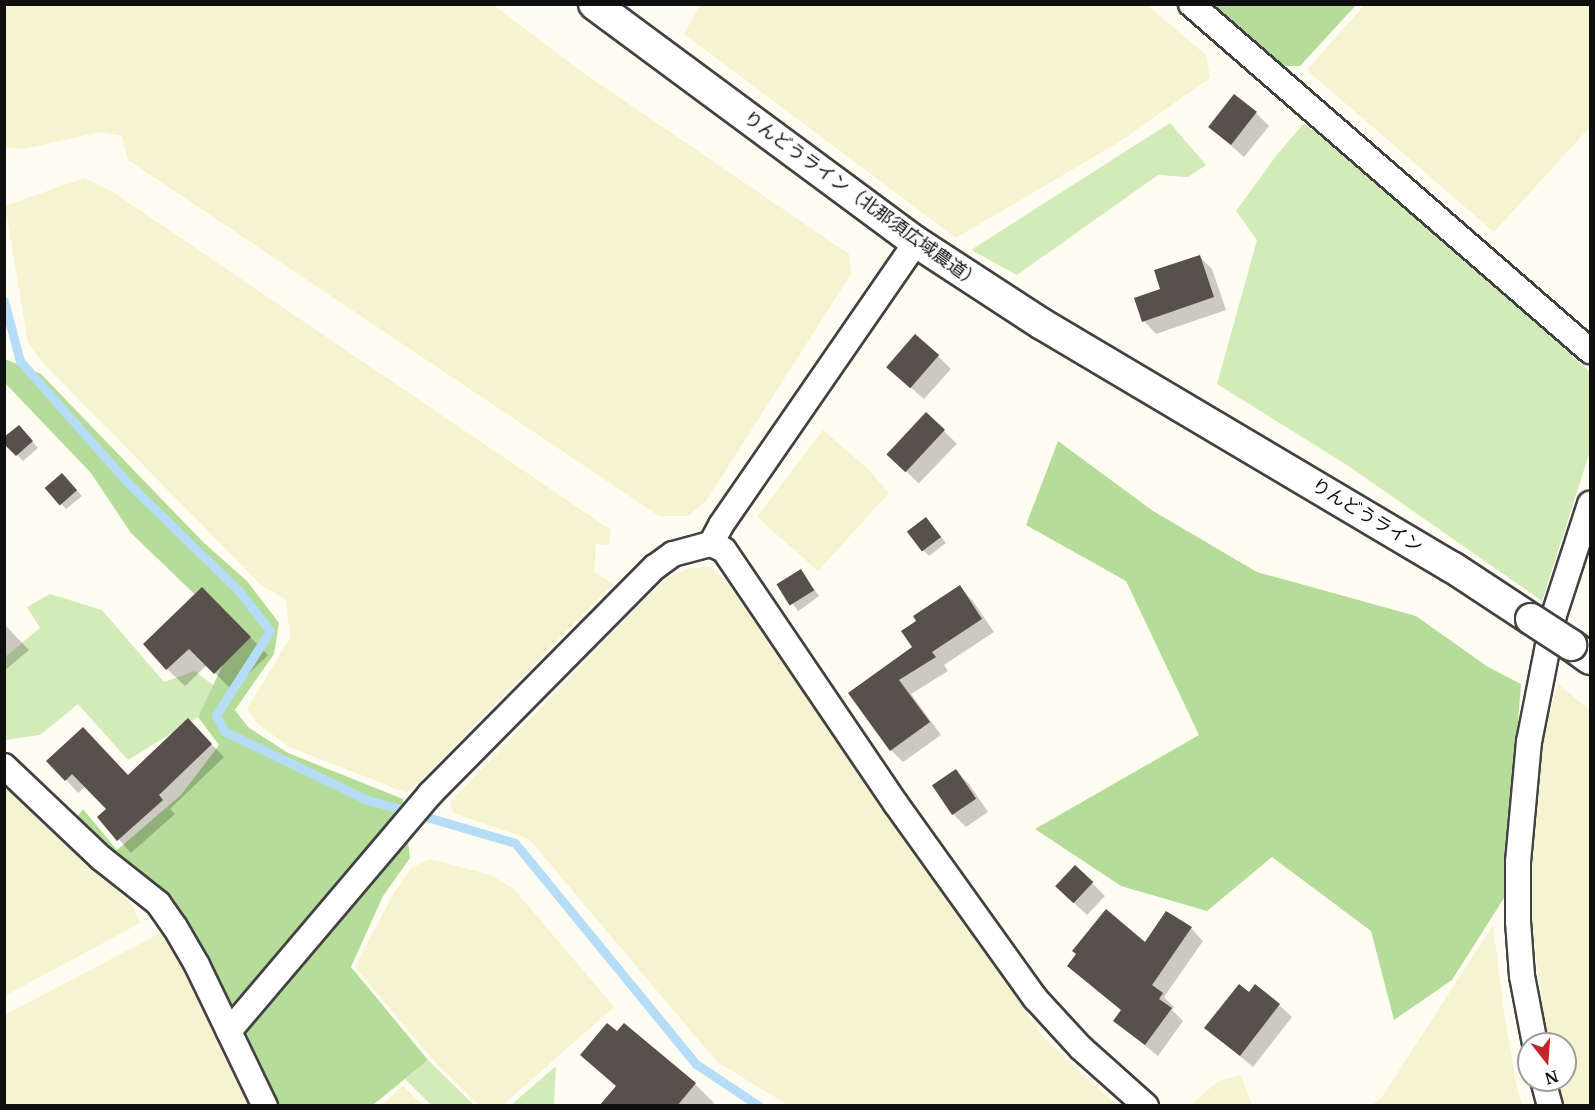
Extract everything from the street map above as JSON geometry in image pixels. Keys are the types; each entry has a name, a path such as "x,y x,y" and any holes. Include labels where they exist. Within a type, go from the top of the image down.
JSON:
{"street":[{"name":"りんどうライン（北那須広域農道）","path":"594,4 916,242 1042,324 1139,382"},
{"path":"1191,4 1590,351"},
{"path":"711,544 916,242"},
{"name":"りんどうライン","path":"1139,382 1452,567 1581,652"},
{"path":"1533,1032 1521,976 1518,922 1518,862 1529,742 1554,615 1590,504"},
{"path":"229,1031 430,794 655,567 673,554 711,544 724,550 896,804 1035,998 1081,1048 1146,1106"},
{"path":"4,766 101,858 158,903 176,927 197,965 265,1106"}],"shaded area":[{"path":"5,4 493,5 582,72 849,254 851,274 706,501 688,516 659,516 128,160 122,136 100,132 24,149 5,147"},
{"path":"1365,4 1590,5 1590,127 1494,232 1307,70"},
{"path":"700,5 1147,5 1206,55 1210,78 1119,142 956,238 684,34"},
{"path":"84,178 113,192 611,530 609,545 596,544 594,572 613,584 407,793 289,747 257,723 247,709 290,638 286,600 260,584 45,365 28,343 5,206"},
{"path":"823,430 867,468 889,493 818,571 757,517"},
{"path":"711,567 732,586 922,857 1043,1037 1116,1105 788,1105 717,1062 529,839 453,813 450,802 665,579 690,568"},
{"path":"1558,684 1590,710 1590,1105 1560,1105 1557,1092 1577,1092 1577,1032 1545,1032 1529,906 1527,861 1541,744"},
{"path":"4,782 132,905 140,923 5,996"},
{"path":"430,859 491,875 514,889 614,1007 503,1105 478,1105 433,1060 355,967 394,893 411,868"},
{"path":"1493,925 1517,1092 1523,1105 1372,1105 1382,1097"},
{"path":"164,931 254,1105 5,1106 5,1015"},
{"path":"1241,1075 1252,1105 1191,1105 1218,1081"},
{"path":"403,1086 423,1105 381,1105"}],"green space":[{"path":"1209,5 1356,5 1300,66 1281,66"},
{"path":"1170,123 1206,165 1188,177 1158,175 1017,275 971,250"},
{"path":"1304,123 1420,217 1590,372 1590,451 1542,601 1347,465 1217,384 1257,240 1236,211 1276,156"},
{"path":"5,359 41,374 203,542 247,581 279,623 274,654 235,710 248,727 288,753 403,799 410,858 383,896 351,967 428,1060 373,1105 277,1105 254,1051 227,1010 182,920 74,821 83,809 117,850 181,795 219,745 198,717 237,635 131,533 91,473 5,383"},
{"path":"1058,441 1153,511 1257,572 1416,616 1488,667 1521,684 1504,898 1452,980 1394,1020 1371,931 1272,857 1207,911 1121,886 1035,829 1199,735 1126,581 1026,525"},
{"path":"50,594 102,610 164,682 195,671 214,686 198,717 128,760 78,704 40,735 5,740 4,658 40,628 27,607"},
{"path":"428,1060 474,1105 431,1105 405,1079"},
{"path":"556,1066 554,1105 511,1105"}],"building":[{"path":"1234,94 1257,112 1231,145 1208,127"},
{"path":"1200,255 1214,297 1142,322 1134,298 1160,289 1154,270"},
{"path":"915,334 939,355 910,388 886,367"},
{"path":"926,412 945,430 905,472 886,454"},
{"path":"19,425 33,441 16,456 4,444 4,437"},
{"path":"62,473 77,490 60,505 45,488"},
{"path":"926,517 941,537 922,551 907,531"},
{"path":"801,569 814,590 790,606 776,584"},
{"path":"960,585 982,619 932,652 936,657 899,680 930,722 890,751 848,693 912,647 901,631 916,621 913,616"},
{"path":"202,587 251,637 214,674 189,649 166,670 143,644"},
{"path":"188,718 212,744 159,795 163,800 117,841 97,817 106,809 72,774 65,781 46,761 83,727 128,775"},
{"path":"956,769 976,799 952,815 932,785"},
{"path":"1075,865 1093,882 1074,903 1055,886"},
{"path":"1106,909 1145,942 1166,911 1192,927 1152,985 1163,993 1159,999 1172,1008 1145,1045 1113,1021 1121,1010 1067,966 1076,954 1072,951"},
{"path":"1239,984 1249,992 1255,984 1280,1004 1240,1056 1204,1028"},
{"path":"607,1023 617,1031 624,1023 696,1083 677,1106 599,1106 616,1086 580,1055"}],"waterway":[{"path":"4,301 20,361 128,483 239,591 270,631 216,715 224,731 365,799 515,843 696,1064 759,1106"}]}
